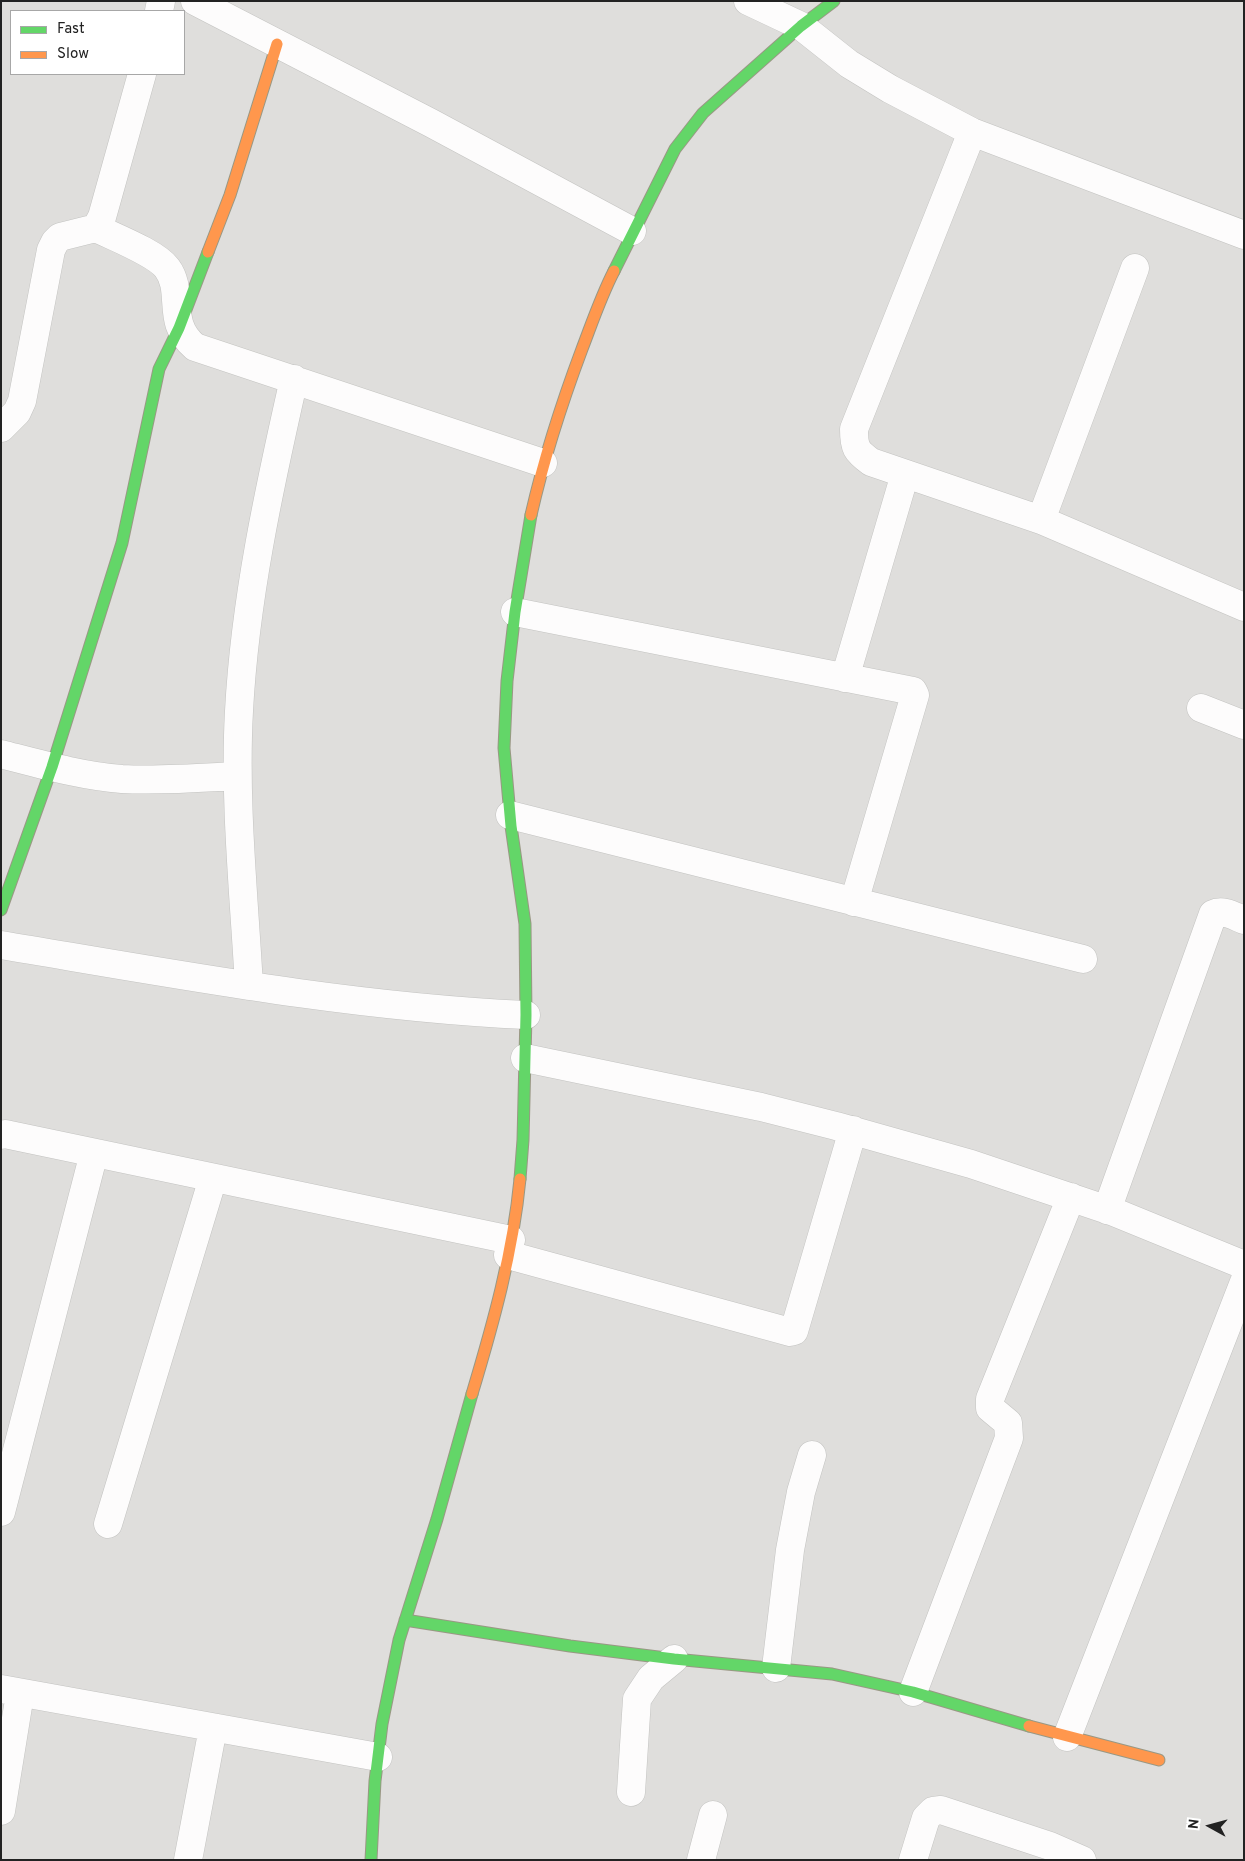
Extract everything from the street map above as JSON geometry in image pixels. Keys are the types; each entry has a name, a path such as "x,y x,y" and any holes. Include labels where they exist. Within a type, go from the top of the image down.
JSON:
{"street":[{"path":"194,1 431,123 632,231"},
{"path":"748,1 802,26 849,64 890,89 972,132 1244,235"},
{"path":"371,1860 378,1757 384,1714 399,1640 437,1519 497,1310 517,1209 523,1140 526,1015 525,924 510,815 504,748 507,681 515,612 528,529 543,463 570,380 603,292 632,231 675,149 703,113 802,26 834,1"},
{"path":"1,910 52,767 122,543 159,369 179,328 230,195 277,44"},
{"path":"96,228 102,218 142,75"},
{"path":"972,132 854,429 854,442 859,453 871,462 1041,520 1244,607"},
{"path":"1,428 17,412 22,401 51,250 60,237 96,228 157,259 166,267 172,276 179,328 194,347 543,463"},
{"path":"1041,520 1135,268"},
{"path":"249,986 238,776 239,712 245,641 267,498 294,380"},
{"path":"845,678 905,474"},
{"path":"515,612 913,691 914,695 854,902"},
{"path":"1201,708 1244,725"},
{"path":"1,754 52,767 120,778 168,780 238,776"},
{"path":"510,815 1083,959"},
{"path":"1107,1210 1213,914 1218,911 1244,920"},
{"path":"1,945 249,986 463,1012 526,1015"},
{"path":"525,1058 761,1107 852,1130 972,1164 1107,1210 1239,1263 1244,1268"},
{"path":"1,1135 5,1134 213,1178 509,1248 790,1332 794,1331 852,1130"},
{"path":"1,1512 94,1153"},
{"path":"108,1524 213,1178"},
{"path":"913,1692 1010,1438 1008,1423 990,1408 990,1399 1071,1197"},
{"path":"1067,1737 1244,1282"},
{"path":"776,1668 790,1550 801,1492 812,1455"},
{"path":"405,1620 570,1646 674,1659 832,1674 913,1692 1067,1737 1159,1760"},
{"path":"631,1792 637,1699 651,1678 674,1659"},
{"path":"1,1811 11,1692 378,1757"},
{"path":"188,1860 213,1728"},
{"path":"913,1860 926,1818 933,1811 941,1810 1047,1853 1082,1860"},
{"path":"701,1860 713,1815"}],"shaded area":[{"path":"1,1 1244,1 1244,1860 1,1860"}],"traffic: fast":[{"path":"614,271 675,149 703,113 801,26 834,1"},
{"path":"1,910 52,767 122,543 159,369 179,328 208,252"},
{"path":"520,1179 523,1140 526,1015 525,924 511,826 504,748 507,681 515,612 531,515"},
{"path":"371,1860 375,1781 382,1724 399,1640 437,1519 472,1394"},
{"path":"405,1620 570,1646 674,1659 832,1674 913,1692 1029,1726"}],"traffic: slow":[{"path":"208,252 230,195 277,44"},
{"path":"531,515 547,452 567,391 597,310 614,271"},
{"path":"472,1394 495,1315 517,1207 520,1179"},
{"path":"1029,1726 1159,1760"}]}
